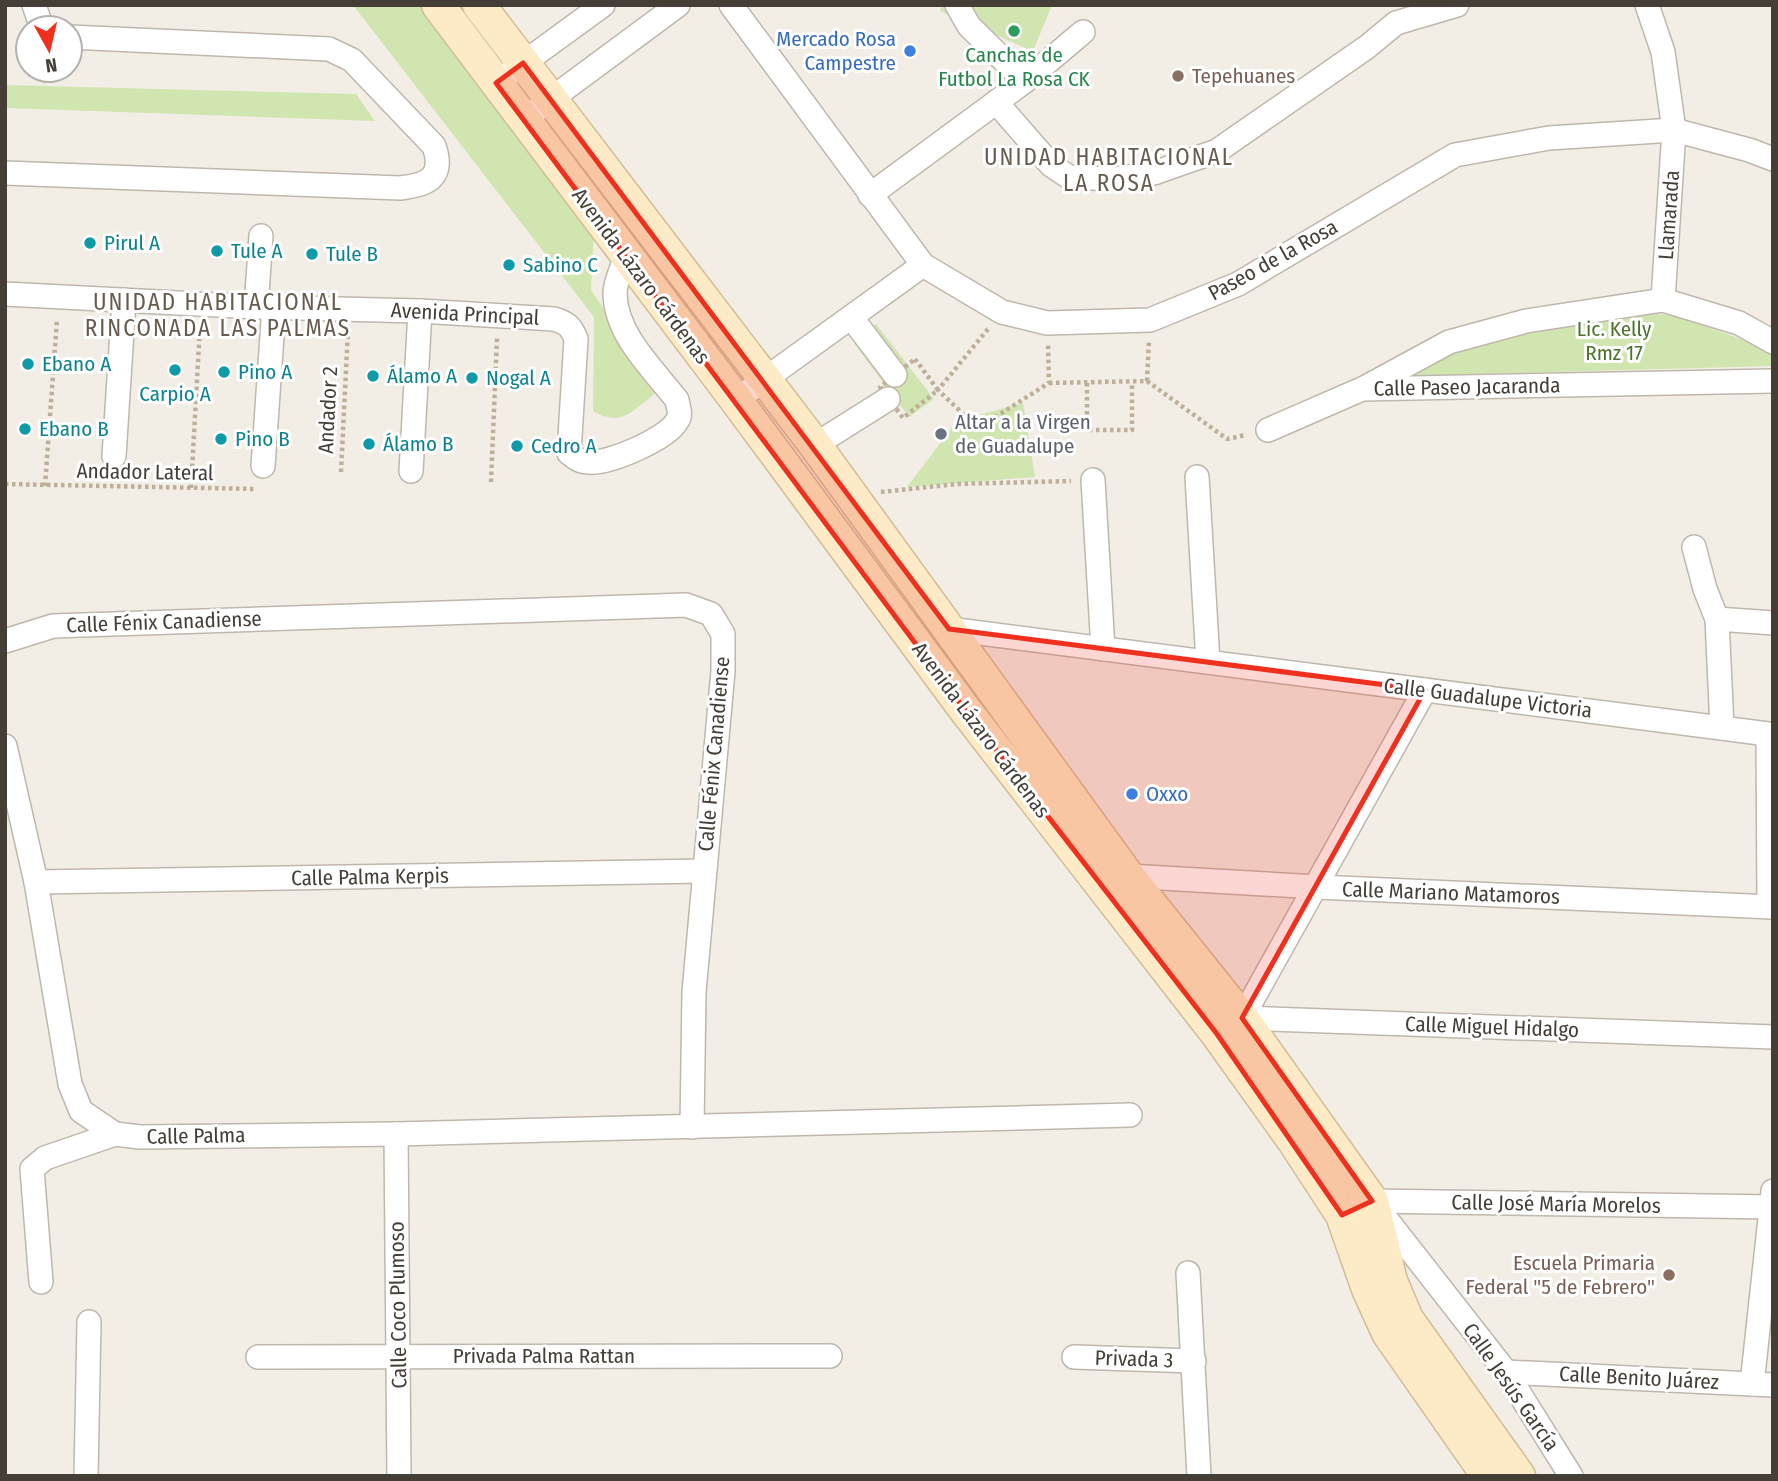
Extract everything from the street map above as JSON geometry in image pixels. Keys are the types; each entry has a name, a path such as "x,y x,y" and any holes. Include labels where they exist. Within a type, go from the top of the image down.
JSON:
{"main road":[{"name":"Avenida Lázaro Cárdenas","path":"438,5 966,711 1372,1201 1391,1280 1407,1320 1519,1476"},
{"name":"Avenida Lázaro Cárdenas","path":"479,5 815,445 1128,876 1229,1026 1293,1140 1342,1215 1368,1289 1388,1333 1488,1476"}],"street":[{"path":"496,83 603,5"},
{"path":"524,119 678,5"},
{"name":"Paseo de la Rosa","path":"731,5 923,265 1002,312 1047,323 1150,320 1238,284 1455,155 1549,138 1674,131 1749,150 1773,159"},
{"path":"957,5 969,26 1025,80"},
{"path":"996,102 1051,165 1069,177 1115,179 1154,173 1217,151 1367,47 1396,23 1457,5"},
{"name":"Llamarada","path":"1647,5 1663,52 1674,131 1663,300"},
{"path":"870,195 1025,80 1083,32"},
{"path":"5,173 400,188 418,186 431,180 438,170 434,146 352,60 341,53 330,50 84,38"},
{"path":"261,236 265,307 263,466"},
{"name":"Avenida Principal","path":"5,294 554,319 570,326 576,338 569,453 587,463 629,454 666,432 677,422 680,413 677,400 626,333 617,313 615,290 626,256"},
{"path":"736,400 923,265"},
{"path":"114,456 124,300"},
{"path":"1362,389 1449,342 1526,321 1663,300 1739,323 1773,342"},
{"path":"411,471 420,311"},
{"path":"851,317 895,375"},
{"name":"Calle Paseo Jacaranda","path":"1268,430 1362,389 1773,381"},
{"path":"815,445 888,399"},
{"path":"1197,477 1209,662"},
{"path":"1093,480 1103,649"},
{"path":"1694,547 1705,589 1717,619 1722,728"},
{"name":"Calle Fénix Canadiense","path":"5,640 52,626 686,606 711,614 723,634 723,671 694,992 692,1127"},
{"path":"1717,619 1773,623"},
{"name":"Calle Guadalupe Victoria","path":"949,629 1768,734 1771,785"},
{"path":"1229,1026 1317,887 1425,690"},
{"name":"Calle Palma","path":"7,759 36,883 70,1084 81,1111 115,1134 140,1137 396,1134 692,1127"},
{"path":"1771,785 1771,907"},
{"name":"Calle Palma Kerpis","path":"36,883 704,871"},
{"name":"Calle Mariano Matamoros","path":"1128,876 1771,907"},
{"name":"Calle Miguel Hidalgo","path":"1229,1026 1773,1037"},
{"path":"692,1127 1130,1115"},
{"path":"41,1282 32,1169 45,1158 115,1134"},
{"name":"Calle Coco Plumoso","path":"396,1134 400,1476"},
{"name":"Calle José María Morelos","path":"1342,1215 1372,1201 1772,1201"},
{"name":"Calle Jesús García","path":"1372,1201 1506,1372 1571,1476"},
{"path":"1763,1384 1772,1201"},
{"path":"1188,1273 1199,1476"},
{"path":"86,1476 89,1322"},
{"name":"Privada Palma Rattan","path":"258,1357 830,1356"},
{"name":"Privada 3","path":"1074,1357 1194,1362"},
{"name":"Calle Benito Juárez","path":"1506,1372 1763,1384"}],"path":[{"path":"45,485 58,297"},
{"path":"191,489 201,304"},
{"name":"Andador 2","path":"341,472 349,308"},
{"path":"1002,312 938,390 978,428 1049,383 1147,381 1227,439 1268,430"},
{"path":"491,482 498,316"},
{"path":"1147,381 1150,320"},
{"path":"1047,323 1049,383"},
{"path":"1087,383 1087,430 1132,430 1132,382"},
{"name":"Andador Lateral","path":"5,484 261,489 263,466"},
{"path":"849,495 957,484 1093,480"}],"highlighted area":[{"path":"523,63 949,629 1425,690 1242,1018 1372,1201 1342,1215 1217,1034 966,711 496,83"}],"green space":[{"path":"353,5 427,5 594,228 591,290 659,390 628,414 613,418 593,411 594,317"},
{"name":"Canchas de Futbol La Rosa CK","path":"942,5 1052,5 1033,51 940,11"},
{"path":"5,85 356,94 375,121 5,108"},
{"name":"Lic. Kelly Rmz 17","path":"1612,312 1673,315 1741,339 1773,356 1773,366 1404,376 1434,360 1487,339"},
{"path":"876,324 934,399 909,417 854,343"},
{"path":"1023,403 1035,477 907,487 957,421"}],"place":[{"name":"Canchas de Futbol La Rosa CK","path":"1014,31"},
{"name":"Mercado Rosa Campestre","path":"910,51"},
{"name":"Tepehuanes","path":"1178,76"},
{"name":"Pirul A","path":"90,243"},
{"name":"Tule A","path":"217,251"},
{"name":"Tule B","path":"312,254"},
{"name":"Sabino C","path":"509,265"},
{"name":"Ebano A","path":"28,364"},
{"name":"Carpio A","path":"175,370"},
{"name":"Pino A","path":"224,372"},
{"name":"Álamo A","path":"373,376"},
{"name":"Nogal A","path":"472,378"},
{"name":"Ebano B","path":"25,429"},
{"name":"Altar a la Virgen de Guadalupe","path":"941,434"},
{"name":"Pino B","path":"221,439"},
{"name":"Álamo B","path":"369,444"},
{"name":"Cedro A","path":"517,446"},
{"name":"Oxxo","path":"1132,794"},
{"name":"Escuela Primaria Federal \"5 de Febrero\"","path":"1669,1275"}],"district":[{"name":"UNIDAD HABITACIONAL LA ROSA","path":"1109,170"},
{"name":"UNIDAD HABITACIONAL RINCONADA LAS PALMAS","path":"218,315"}]}
